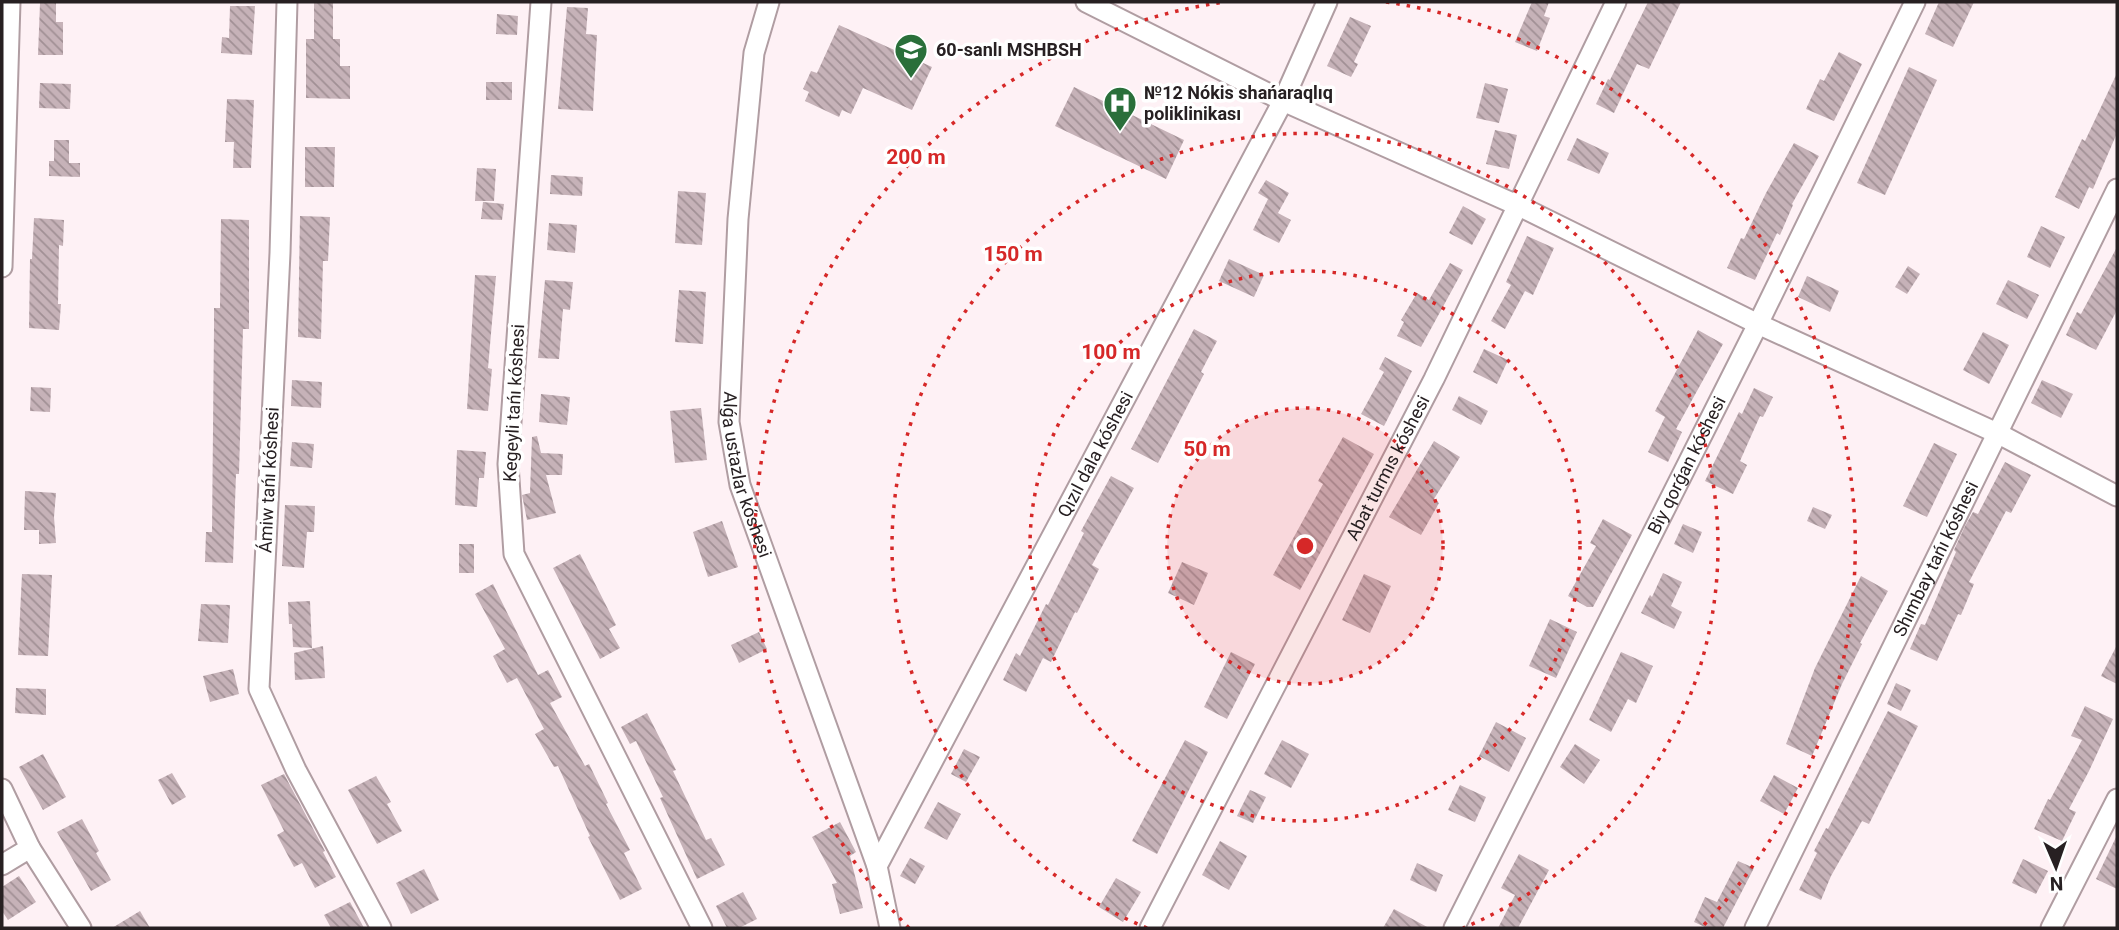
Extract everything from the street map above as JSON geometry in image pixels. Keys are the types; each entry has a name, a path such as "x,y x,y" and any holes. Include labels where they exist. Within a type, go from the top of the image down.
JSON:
{"street":[{"path":"2,267 10,2"},
{"name":"Ámiw tańı kóshesi","path":"287,2 279,267 259,689 296,770 381,928"},
{"name":"Kegeyli tańı kóshesi","path":"541,2 508,464 514,554 702,928"},
{"name":"Alǵa ustazlar kóshesi","path":"769,2 754,53 739,205 729,422 740,485 877,866 890,928"},
{"path":"1086,2 1283,100 1519,206 1758,324 1999,434 2117,496"},
{"name":"Qızıl dala kóshesi","path":"877,866 1283,100 1326,2"},
{"name":"Abat turmıs kóshesi","path":"1150,928 1434,379 1616,2"},
{"name":"Biy qorǵan kóshesi","path":"1454,928 1758,324 1915,2"},
{"name":"Shımbay tańı kóshesi","path":"1755,928 2117,189"},
{"path":"2,789 30,848 81,928"},
{"path":"2051,928 2117,799"},
{"path":"2,865 30,848"}],"building":[{"path":"314,2 333,2 333,39 340,39 340,66 350,66 350,99 306,98 306,39 314,39"},
{"path":"1532,2 1549,2 1544,16 1550,18 1537,51 1515,42"},
{"path":"1648,2 1681,2 1649,69 1637,64 1614,113 1596,104"},
{"path":"1939,2 1974,2 1953,47 1925,34"},
{"path":"40,3 56,3 56,22 63,22 63,55 38,55"},
{"path":"230,6 255,6 252,55 221,53 222,37 229,38"},
{"path":"567,7 588,8 586,34 597,35 593,111 558,109"},
{"path":"497,14 518,16 517,35 496,34"},
{"path":"1350,17 1371,26 1354,62 1358,64 1351,77 1327,66"},
{"path":"839,25 932,67 912,110 863,88 851,114 842,110 839,117 805,101 809,92 803,89 811,71 817,73"},
{"path":"1839,52 1862,64 1834,121 1806,109 1820,79 1824,81"},
{"path":"1909,67 1937,80 1885,195 1857,183"},
{"path":"2117,73 2117,133 2093,189 2089,187 2079,209 2055,197"},
{"path":"486,82 512,82 512,100 486,100"},
{"path":"40,83 71,84 70,109 39,108"},
{"path":"1485,83 1508,89 1499,123 1476,118"},
{"name":"№12 Nókis shańaraqlıq poliklinikası","path":"1074,87 1184,140 1166,179 1055,126"},
{"path":"227,99 254,100 251,168 233,168 234,142 225,142"},
{"path":"1495,130 1517,135 1509,169 1486,164"},
{"path":"1577,138 1609,153 1599,174 1567,160"},
{"path":"54,140 69,140 69,163 80,163 80,177 49,176 49,161 54,161"},
{"path":"1794,143 1819,156 1755,280 1727,268"},
{"path":"305,147 335,147 334,187 305,187"},
{"path":"477,168 496,169 494,201 475,201"},
{"path":"551,175 583,177 582,196 550,194"},
{"path":"1266,180 1289,193 1278,213 1291,220 1279,243 1253,230 1268,199 1258,193"},
{"path":"678,191 706,193 702,245 675,243"},
{"path":"483,202 504,204 502,220 481,219"},
{"path":"1463,206 1486,219 1472,245 1449,233"},
{"path":"300,216 330,217 328,261 323,261 321,339 298,337"},
{"path":"34,218 64,220 63,246 59,245 59,330 29,328 30,259"},
{"path":"221,219 249,220 249,329 243,329 239,474 236,474 233,563 205,562 206,532 212,532 214,308 220,308"},
{"path":"549,223 577,225 575,253 547,250"},
{"path":"2041,226 2065,237 2050,268 2027,257"},
{"path":"1527,236 1554,248 1533,295 1525,291 1505,329 1491,321 1511,285 1506,282"},
{"path":"2117,247 2117,310 2096,350 2066,335 2077,312 2081,314"},
{"path":"1229,259 1264,275 1254,297 1219,281"},
{"path":"1450,263 1463,270 1421,347 1397,336 1404,322 1401,320 1417,293 1429,300"},
{"path":"1908,266 1920,274 1907,294 1895,287"},
{"path":"475,275 496,276 488,368 492,369 488,411 467,409"},
{"path":"1807,276 1839,291 1830,312 1798,297"},
{"path":"545,280 573,282 570,310 563,309 559,359 538,358"},
{"path":"2008,280 2039,295 2027,319 1996,304"},
{"path":"679,290 706,292 703,344 675,342"},
{"path":"1194,329 1217,341 1201,372 1204,374 1158,463 1131,449"},
{"path":"1698,330 1723,344 1676,429 1682,432 1668,462 1648,452 1665,417 1655,411"},
{"path":"1983,332 2009,345 1989,384 1963,370"},
{"path":"1484,349 1508,360 1497,384 1473,372"},
{"path":"1385,357 1412,371 1384,426 1361,414 1384,372 1379,369"},
{"path":"292,380 322,382 321,408 291,406"},
{"path":"2042,380 2073,394 2061,418 2031,403"},
{"path":"31,387 51,388 50,412 30,411"},
{"path":"1754,388 1773,397 1763,417 1760,416 1740,461 1747,465 1733,494 1705,481"},
{"path":"541,394 570,397 567,425 539,422"},
{"path":"1459,396 1488,411 1481,425 1452,410"},
{"path":"701,408 707,460 675,463 670,411"},
{"path":"537,436 541,453 563,454 562,475 546,475 556,513 527,520 522,495 530,493 532,437"},
{"path":"1343,437 1374,454 1300,590 1273,575 1323,484 1318,481"},
{"path":"1434,441 1460,457 1434,499 1439,503 1421,535 1389,517"},
{"path":"292,442 314,444 312,468 290,466"},
{"path":"1934,443 1957,454 1927,517 1903,506"},
{"path":"457,450 486,452 484,478 479,478 477,507 455,505"},
{"path":"2005,462 2031,475 2011,513 2006,511 1969,582 1974,584 1937,661 1910,649 1921,624 1925,625 1965,526 1973,512 1978,514"},
{"path":"1111,476 1134,488 1092,565 1099,569 1077,613 1075,612 1051,662 1043,658 1026,692 1003,680 1016,653 1020,656 1046,604 1048,605 1084,533 1081,531"},
{"path":"25,491 56,493 56,543 39,544 39,530 24,530"},
{"path":"285,505 315,506 314,532 307,532 304,568 282,566"},
{"path":"1813,507 1832,515 1825,529 1807,521"},
{"path":"1603,519 1632,535 1593,607 1587,607 1568,596 1596,546 1590,543"},
{"path":"722,521 738,567 708,577 693,532"},
{"path":"1683,524 1702,532 1693,553 1674,544"},
{"path":"459,544 474,544 474,573 459,573"},
{"path":"580,554 616,625 609,629 620,648 600,659 553,568"},
{"path":"1182,562 1208,573 1194,605 1168,593"},
{"path":"1663,573 1682,582 1671,606 1682,612 1674,629 1641,613"},
{"path":"22,574 52,575 48,656 18,655"},
{"path":"1364,574 1391,586 1370,633 1342,620"},
{"path":"1861,576 1888,591 1860,643 1862,644 1812,756 1786,744 1815,668"},
{"path":"493,584 538,675 548,670 562,697 550,703 585,766 589,764 630,850 624,853 642,889 620,900 588,837 590,836 558,766 554,767 535,734 544,729 517,678 507,683 493,656 505,649 475,594"},
{"path":"310,601 312,648 293,647 288,602"},
{"path":"201,604 230,605 228,643 198,641"},
{"path":"1550,619 1577,632 1556,678 1529,666"},
{"path":"759,632 767,649 739,663 731,645"},
{"path":"2117,645 2117,684 2101,676"},
{"path":"323,646 325,678 295,680 294,653"},
{"path":"1231,652 1255,664 1227,719 1204,707"},
{"path":"1621,652 1653,666 1636,703 1628,699 1611,732 1589,720"},
{"path":"233,669 239,694 210,702 203,676"},
{"path":"1896,683 1911,690 1901,711 1887,704"},
{"path":"16,688 46,689 46,715 15,713"},
{"path":"2085,706 2113,719 2069,809 2076,812 2062,841 2034,829 2082,740 2071,736"},
{"path":"1888,711 1918,726 1869,824 1862,821 1831,876 1821,900 1799,890 1817,853 1814,851"},
{"path":"647,713 676,770 673,771 706,840 711,838 725,865 697,879 636,741 630,744 621,727"},
{"path":"1496,722 1526,738 1509,772 1479,756"},
{"path":"1185,740 1208,752 1157,854 1132,841"},
{"path":"1282,740 1309,754 1291,788 1264,774"},
{"path":"1575,744 1600,760 1584,784 1560,767"},
{"path":"964,749 980,757 966,782 951,774"},
{"path":"43,754 66,797 43,810 19,767"},
{"path":"172,773 186,797 172,805 158,780"},
{"path":"284,774 336,877 315,888 302,863 294,867 277,835 284,831 261,785"},
{"path":"1774,775 1798,788 1784,814 1760,801"},
{"path":"376,776 391,802 387,804 402,831 377,844 348,790"},
{"path":"1460,785 1486,797 1475,822 1448,810"},
{"path":"1250,790 1266,797 1253,823 1237,816"},
{"path":"938,802 961,814 947,840 924,828"},
{"path":"82,819 111,880 91,891 57,832"},
{"path":"840,822 856,852 850,856 863,908 840,914 832,884 837,883 812,837"},
{"path":"2117,835 2117,889 2096,879"},
{"path":"1220,841 1247,856 1229,890 1202,875"},
{"path":"1519,854 1549,870 1518,928 1498,928 1515,895 1501,888"},
{"path":"910,858 925,866 915,884 900,876"},
{"path":"2023,859 2048,871 2036,894 2012,883"},
{"path":"1738,861 1754,868 1723,928 1707,928 1694,922 1705,897 1717,902"},
{"path":"1417,863 1443,875 1436,892 1410,880"},
{"path":"424,869 439,900 411,914 396,883"},
{"path":"19,876 36,902 8,920 2,911 2,887"},
{"path":"1116,878 1141,892 1123,922 1099,907"},
{"path":"743,892 757,919 739,928 727,928 716,906"},
{"path":"350,902 364,928 331,928 324,915"},
{"path":"1394,909 1429,928 1383,928"},
{"path":"140,911 150,928 112,928"}],"place":[{"name":"60-sanlı MSHBSH","path":"911,80"},
{"name":"№12 Nókis shańaraqlıq poliklinikası","path":"1120,133"}]}
